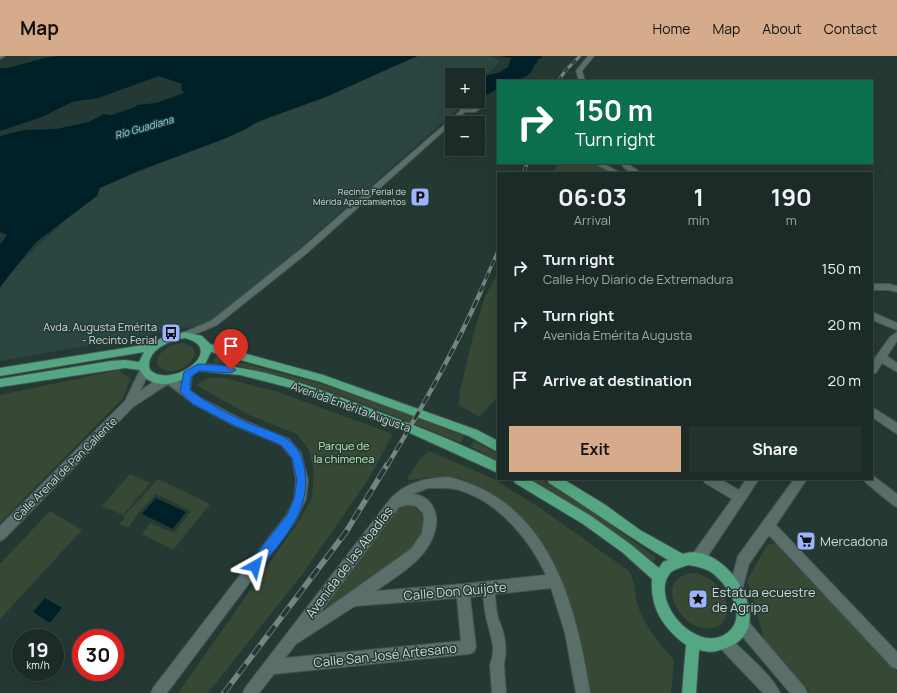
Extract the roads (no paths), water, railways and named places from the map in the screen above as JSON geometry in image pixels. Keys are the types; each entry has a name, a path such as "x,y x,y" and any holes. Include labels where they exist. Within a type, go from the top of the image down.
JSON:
{"main road":[{"path":"0,372 131,351 155,346 169,338 185,335 198,338 206,347 205,357 198,367 187,375 168,380 153,378 145,369 125,364 0,383"},
{"path":"145,369 146,356 155,346"},
{"name":"Avenida Emérita Augusta","path":"206,347 323,379 473,433 497,446"},
{"name":"Avenida Emérita Augusta","path":"198,367 231,370 278,380 315,392 463,449 497,467"},
{"path":"521,480 587,520 626,548 660,577"},
{"path":"554,480 600,508 636,534 680,560"},
{"path":"680,560 697,560 708,564 719,570 729,579 736,590 743,608 742,625 736,636 725,643 715,646 704,645 693,641 681,634 671,624 663,612 657,588 660,577 668,566 680,560"},
{"path":"689,693 693,641"}],"street":[{"path":"582,80 579,71 591,56"},
{"path":"185,335 214,323 263,284 417,152 463,110"},
{"path":"599,164 616,172"},
{"path":"624,164 625,166 636,172"},
{"path":"873,287 889,287 897,289"},
{"path":"873,316 897,328"},
{"path":"873,369 892,339 897,335"},
{"path":"881,357 897,368"},
{"name":"Calle Arenal de Pan Caliente","path":"129,404 145,369"},
{"path":"185,392 187,375"},
{"path":"158,693 291,518 300,499 302,480 297,456 285,442 237,422 197,401 168,380"},
{"name":"Calle Arenal de Pan Caliente","path":"0,535 129,404 168,380"},
{"path":"873,412 897,429"},
{"path":"711,480 740,497"},
{"path":"697,560 714,538 752,480"},
{"path":"736,590 743,561 800,480"},
{"path":"871,480 897,501"},
{"path":"395,502 407,491 418,486 438,482 460,484 478,491 492,500 516,520 540,551 562,598 573,634 583,693"},
{"name":"Avenida de las Abadías","path":"250,693 395,502 407,500 418,501 426,507 431,520 429,533 416,553 354,599 290,641"},
{"path":"768,527 897,662"},
{"name":"Calle Don Quijote","path":"354,599 463,591 555,581"},
{"name":"Calle San José Artesano","path":"270,667 469,647 463,591"},
{"path":"489,594 500,656 497,665 499,693"},
{"path":"742,625 800,693"},
{"path":"725,643 759,676 772,693"}],"water":[{"name":"Río Guadiana","path":"417,56 326,97 257,122 224,139 133,173 100,188 97,196 36,242 0,287 0,245 7,235 0,232 0,136 24,130 56,129 89,122 103,114 112,115 135,107 136,105 156,103 184,93 181,88 182,84 159,76 98,98 72,102 42,117 0,131 0,68 7,68 49,57"},
{"path":"498,56 541,56 542,58 537,60 538,62 534,65 531,72 523,78 516,80 497,80 497,90 485,95 485,76 498,73 508,67 511,58"},
{"path":"156,498 186,512 173,529 142,514"},
{"path":"45,598 62,608 50,623 33,612"}],"railway":[{"path":"559,80 580,56"},
{"path":"524,172 527,164"},
{"path":"480,292 497,253"},
{"path":"387,466 437,380 481,291"},
{"path":"224,693 346,532 387,465"}],"place":[{"name":"Recinto Ferial de Mérida Aparcamientos","path":"420,197"},
{"name":"Avda. Augusta Emérita - Recinto Ferial","path":"171,333"},
{"name":"Mercadona","path":"806,541"},
{"name":"Estatua ecuestre de Agripa","path":"698,599"}],"park label":[{"name":"Parque de la chimenea","path":"344,452"}]}
